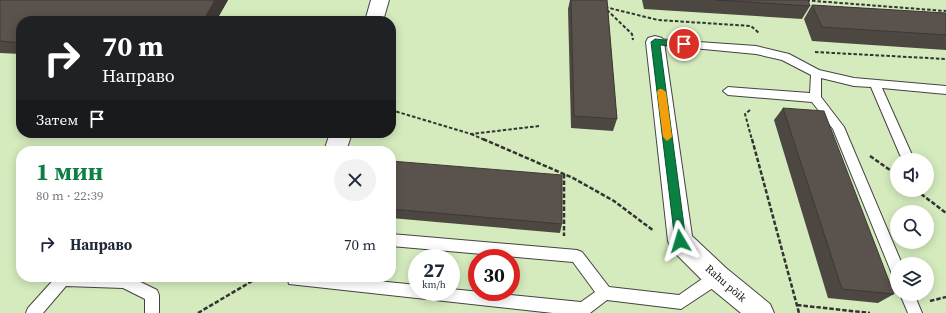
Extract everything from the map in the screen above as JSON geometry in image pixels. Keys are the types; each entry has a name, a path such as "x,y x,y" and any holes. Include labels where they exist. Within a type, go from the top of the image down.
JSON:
{"street":[{"path":"375,16 380,0"},
{"name":"Rahu põik","path":"644,44 680,241 717,277 761,313"}],"lane":[{"path":"644,44 756,50 785,57 816,73 854,82 946,90"},
{"path":"816,73 816,98 838,127 892,257"},
{"path":"874,83 905,153"},
{"path":"728,91 816,98"},
{"path":"396,240 577,256 605,293"},
{"path":"460,296 583,309 605,293 681,302 717,277"},
{"path":"33,313 60,282"},
{"path":"126,282 152,295 152,313"},
{"path":"322,282 408,291"},
{"path":"910,301 915,313"}],"path":[{"path":"801,0 946,11"},
{"path":"644,44 602,6 625,14 670,21 751,26 762,36"},
{"path":"785,57 803,52 946,59"},
{"path":"754,107 744,114 799,313"},
{"path":"396,112 471,134 564,174 614,201 656,234 656,226"},
{"path":"471,134 539,126"},
{"path":"564,174 564,244"},
{"path":"925,197 946,213"},
{"path":"198,313 251,282"},
{"path":"797,305 870,313"}],"green space":[{"path":"0,0 946,0 946,313 0,313"}],"building":[{"path":"0,0 215,0 206,16 16,16 16,43 0,41"},
{"path":"571,0 607,0 617,119 574,116"},
{"path":"716,0 808,0 810,6"},
{"path":"812,5 946,13 946,35 822,27"},
{"path":"783,108 824,111 890,284 890,294 842,289"},
{"path":"396,161 562,175 562,224 396,209"}],"slow traffic":[{"path":"662,92 667,137"}],"route":[{"path":"680,241 655,42 684,44"}]}
